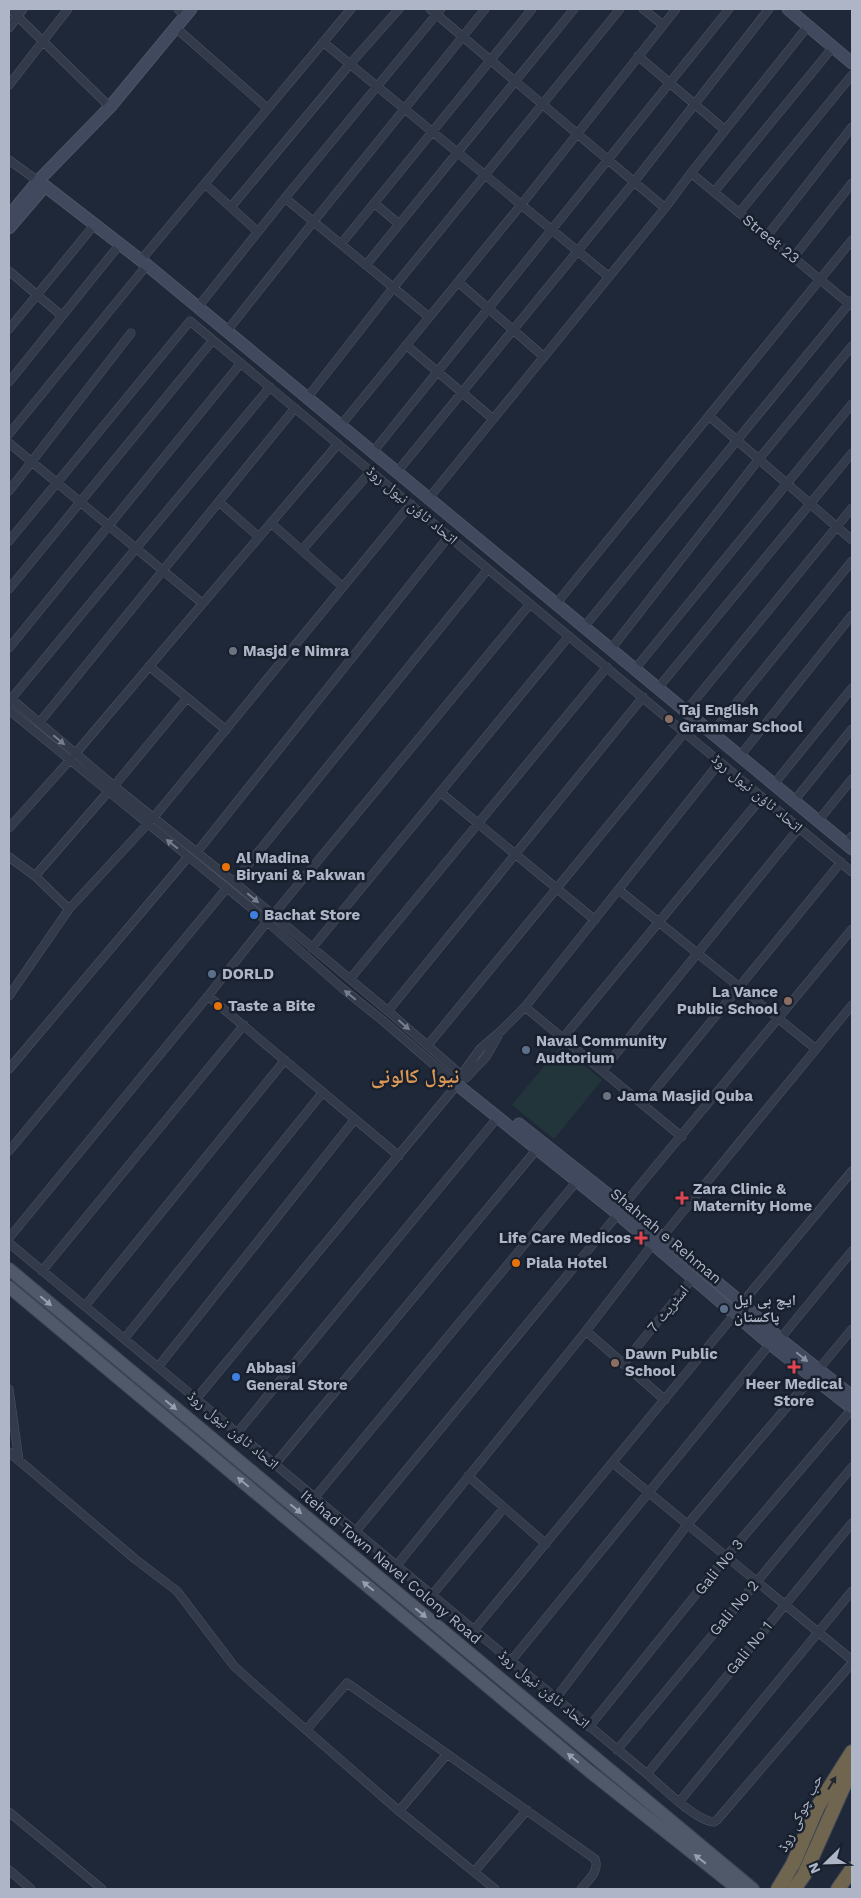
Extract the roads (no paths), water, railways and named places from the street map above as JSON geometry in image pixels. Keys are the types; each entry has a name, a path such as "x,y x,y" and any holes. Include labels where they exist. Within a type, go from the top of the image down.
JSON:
{"highway":[{"name":"حب چوکی روڈ","path":"778,1889 793,1864 818,1806 852,1752"},
{"path":"794,1889 804,1875 846,1781 852,1773"},
{"path":"838,1889 852,1869"}],"main road":[{"name":"Itehad Town Navel Colony Road","path":"9,1269 753,1889"},
{"name":"Itehad Town Navel Colony Road","path":"9,1287 589,1771 738,1889"}],"street":[{"path":"10,9 110,107"},
{"path":"9,28 23,9"},
{"path":"9,85 68,9"},
{"path":"9,434 204,184 351,9"},
{"path":"231,207 350,64 399,9"},
{"path":"430,9 439,12 462,36 665,208"},
{"path":"227,331 484,9"},
{"path":"341,244 532,9"},
{"path":"366,264 574,9"},
{"path":"307,398 620,9"},
{"path":"643,9 663,25"},
{"path":"341,425 521,205 676,9"},
{"path":"372,452 728,9"},
{"path":"397,472 634,182 769,9"},
{"path":"788,9 852,63"},
{"path":"9,228 51,168 110,107 176,28 185,11"},
{"path":"198,307 285,198 439,12"},
{"path":"429,498 492,418 665,208 691,172 808,26"},
{"path":"176,28 267,108"},
{"path":"323,42 608,276"},
{"path":"714,192 833,47"},
{"path":"638,56 725,130"},
{"path":"739,213 852,74"},
{"path":"767,236 852,128"},
{"path":"9,160 144,262 818,821 850,843"},
{"name":"Street 23","path":"691,172 793,258 851,303"},
{"path":"9,216 41,184"},
{"path":"204,184 258,232"},
{"path":"793,258 852,184"},
{"path":"285,198 429,318"},
{"path":"374,203 399,224"},
{"path":"9,329 95,224"},
{"path":"556,604 852,240"},
{"path":"9,382 120,244"},
{"path":"9,273 38,294 62,316"},
{"path":"458,282 543,356"},
{"path":"584,627 851,303"},
{"name":"اتحاد ٹاؤن نیول روڈ","path":"9,541 190,321 852,872"},
{"path":"9,491 131,333"},
{"path":"9,589 213,340"},
{"path":"406,345 492,418"},
{"path":"611,649 759,460 852,346"},
{"path":"9,648 241,363"},
{"path":"270,387 10,698 75,754 147,824 461,1080"},
{"path":"635,669 852,404"},
{"path":"39,723 295,408"},
{"path":"709,416 852,540"},
{"path":"9,443 202,603"},
{"path":"75,754 338,444"},
{"path":"658,688 852,453"},
{"path":"302,550 371,471"},
{"path":"219,502 259,537"},
{"path":"9,996 70,908 154,817 410,504"},
{"path":"686,711 852,508"},
{"path":"271,523 343,587"},
{"path":"196,852 449,536"},
{"path":"712,733 852,561"},
{"path":"234,882 488,569"},
{"path":"273,915 530,604"},
{"path":"740,756 852,616"},
{"path":"312,948 569,636"},
{"path":"149,666 226,730"},
{"path":"350,979 607,667"},
{"path":"774,784 852,688"},
{"path":"388,1011 643,697"},
{"path":"35,876 187,698"},
{"path":"9,710 69,761 154,817 234,882 428,1045 461,1080"},
{"path":"794,801 852,729"},
{"path":"428,1045 684,732"},
{"path":"9,828 69,761"},
{"path":"196,1399 461,1080 486,1057 502,1030 525,1007 720,762"},
{"path":"818,821 852,779"},
{"path":"440,792 595,920"},
{"path":"563,1038 762,796"},
{"path":"602,1071 799,828"},
{"path":"9,857 35,876 70,908"},
{"path":"9,1069 188,857"},
{"path":"643,1105 841,862"},
{"path":"9,1151 226,889"},
{"path":"620,890 816,1049"},
{"path":"9,1238 267,922"},
{"path":"356,1531 852,929"},
{"path":"208,996 399,1156"},
{"path":"397,1565 657,1241 852,1005"},
{"path":"525,1007 682,1137"},
{"path":"42,1271 244,1025"},
{"path":"85,1306 284,1060"},
{"name":"Shahrah e Rehman","path":"461,1080 498,1117 577,1181 620,1211"},
{"name":"Shahrah e Rehman","path":"461,1080 657,1241 742,1303 775,1341"},
{"path":"124,1339 323,1092"},
{"path":"237,1433 498,1117"},
{"path":"158,1367 355,1119"},
{"path":"275,1464 537,1149"},
{"path":"742,1303 852,1171"},
{"path":"316,1498 577,1181"},
{"name":"Shahrah e Rehman","path":"657,1241 693,1278 735,1314 775,1341 816,1374 852,1409"},
{"name":"اتحاد ٹاؤن نیول روڈ","path":"9,1243 679,1802 707,1820 714,1822 717,1820 852,1662"},
{"path":"511,1661 648,1491 852,1251"},
{"name":"اسٹریٹ 7","path":"623,1364 693,1278"},
{"path":"474,1630 735,1314"},
{"path":"556,1698 687,1526 852,1329"},
{"path":"586,1331 665,1400"},
{"name":"Shahrah e Rehman","path":"816,1374 852,1396"},
{"path":"9,1389 19,1460"},
{"name":"Gali No 3","path":"590,1727 726,1557 852,1409"},
{"path":"9,1452 135,1559 176,1591 234,1666 399,1811 495,1889"},
{"path":"613,1463 852,1662"},
{"name":"Gali No 2","path":"617,1750 852,1467"},
{"path":"468,1476 546,1544"},
{"path":"432,1594 504,1508"},
{"name":"Gali No 1","path":"647,1774 852,1523"},
{"path":"679,1802 852,1591"},
{"path":"306,1730 347,1683 595,1859 596,1870 581,1889"},
{"path":"399,1811 447,1754"},
{"path":"474,1872 527,1810"},
{"path":"9,1812 102,1889"},
{"path":"9,1870 31,1889"}],"place":[{"name":"Masjd e Nimra","path":"233,651"},
{"name":"Taj English Grammar School","path":"669,719"},
{"name":"Al Madina Biryani & Pakwan","path":"226,867"},
{"name":"Bachat Store","path":"254,915"},
{"name":"DORLD","path":"212,974"},
{"name":"La Vance Public School","path":"788,1001"},
{"name":"Taste a Bite","path":"218,1006"},
{"name":"Naval Community Audtorium","path":"526,1050"},
{"name":"Jama Masjid Quba","path":"607,1096"},
{"name":"Zara Clinic & Maternity Home","path":"682,1198"},
{"name":"Life Care Medicos","path":"641,1238"},
{"name":"Piala Hotel","path":"516,1263"},
{"name":"ایچ بی ایل پاکستان","path":"724,1309"},
{"name":"Dawn Public School","path":"615,1363"},
{"name":"Heer Medical Store","path":"794,1367"},
{"name":"Abbasi General Store","path":"236,1377"}],"district":[{"name":"نیول کالونی","path":"415,1076"}]}
